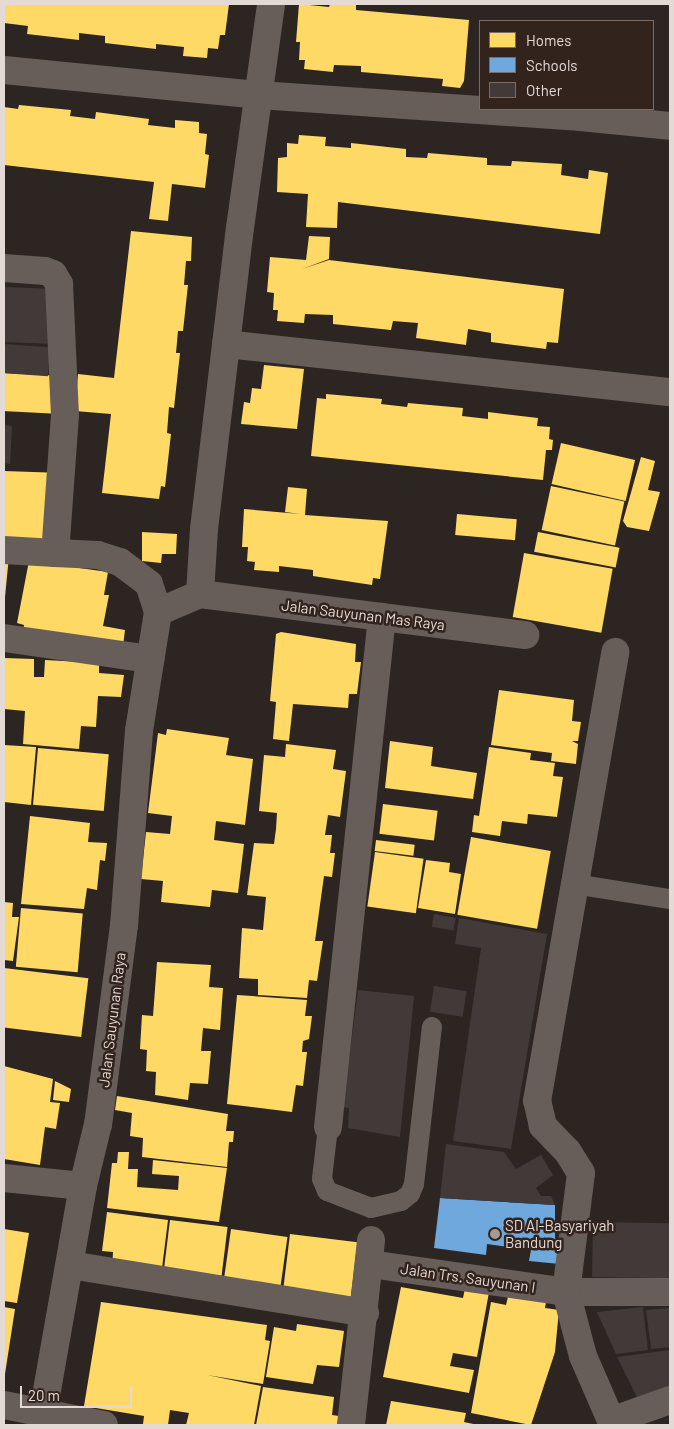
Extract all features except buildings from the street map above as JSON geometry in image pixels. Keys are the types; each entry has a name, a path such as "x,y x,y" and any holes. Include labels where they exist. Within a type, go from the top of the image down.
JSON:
{"street":[{"path":"4,550 98,555 120,562 149,584 158,612 200,594 204,529 226,344 271,4"},
{"path":"4,70 259,95 479,110"},
{"path":"481,110 570,116 670,126"},
{"path":"4,268 45,271 53,274 59,284 65,415 55,553"},
{"path":"226,344 670,392"},
{"name":"Jalan Sauyunan Mas Raya","path":"200,594 525,635"},
{"name":"Jalan Sauyunan Raya","path":"42,1419 83,1186 98,1124 124,925 139,731 158,612"},
{"path":"328,1127 382,617"},
{"path":"4,638 150,659"},
{"path":"615,652 537,1100 543,1126 579,1168 582,1178 566,1292 584,1356 612,1423 670,1400"},
{"path":"4,1178 83,1186"},
{"path":"351,1425 365,1313 370,1252"},
{"name":"Jalan Trs. Sauyunan I","path":"370,1252 566,1292 670,1292"},
{"path":"70,1264 365,1313"},
{"path":"4,1405 42,1419 104,1425"}],"lane":[{"path":"574,884 670,899"},
{"path":"328,1127 322,1183 331,1193 371,1208 401,1201 414,1184 432,1027"},
{"path":"370,1252 371,1208"}],"place":[{"name":"SD Al-Basyariyah Bandung","path":"495,1234"}]}
